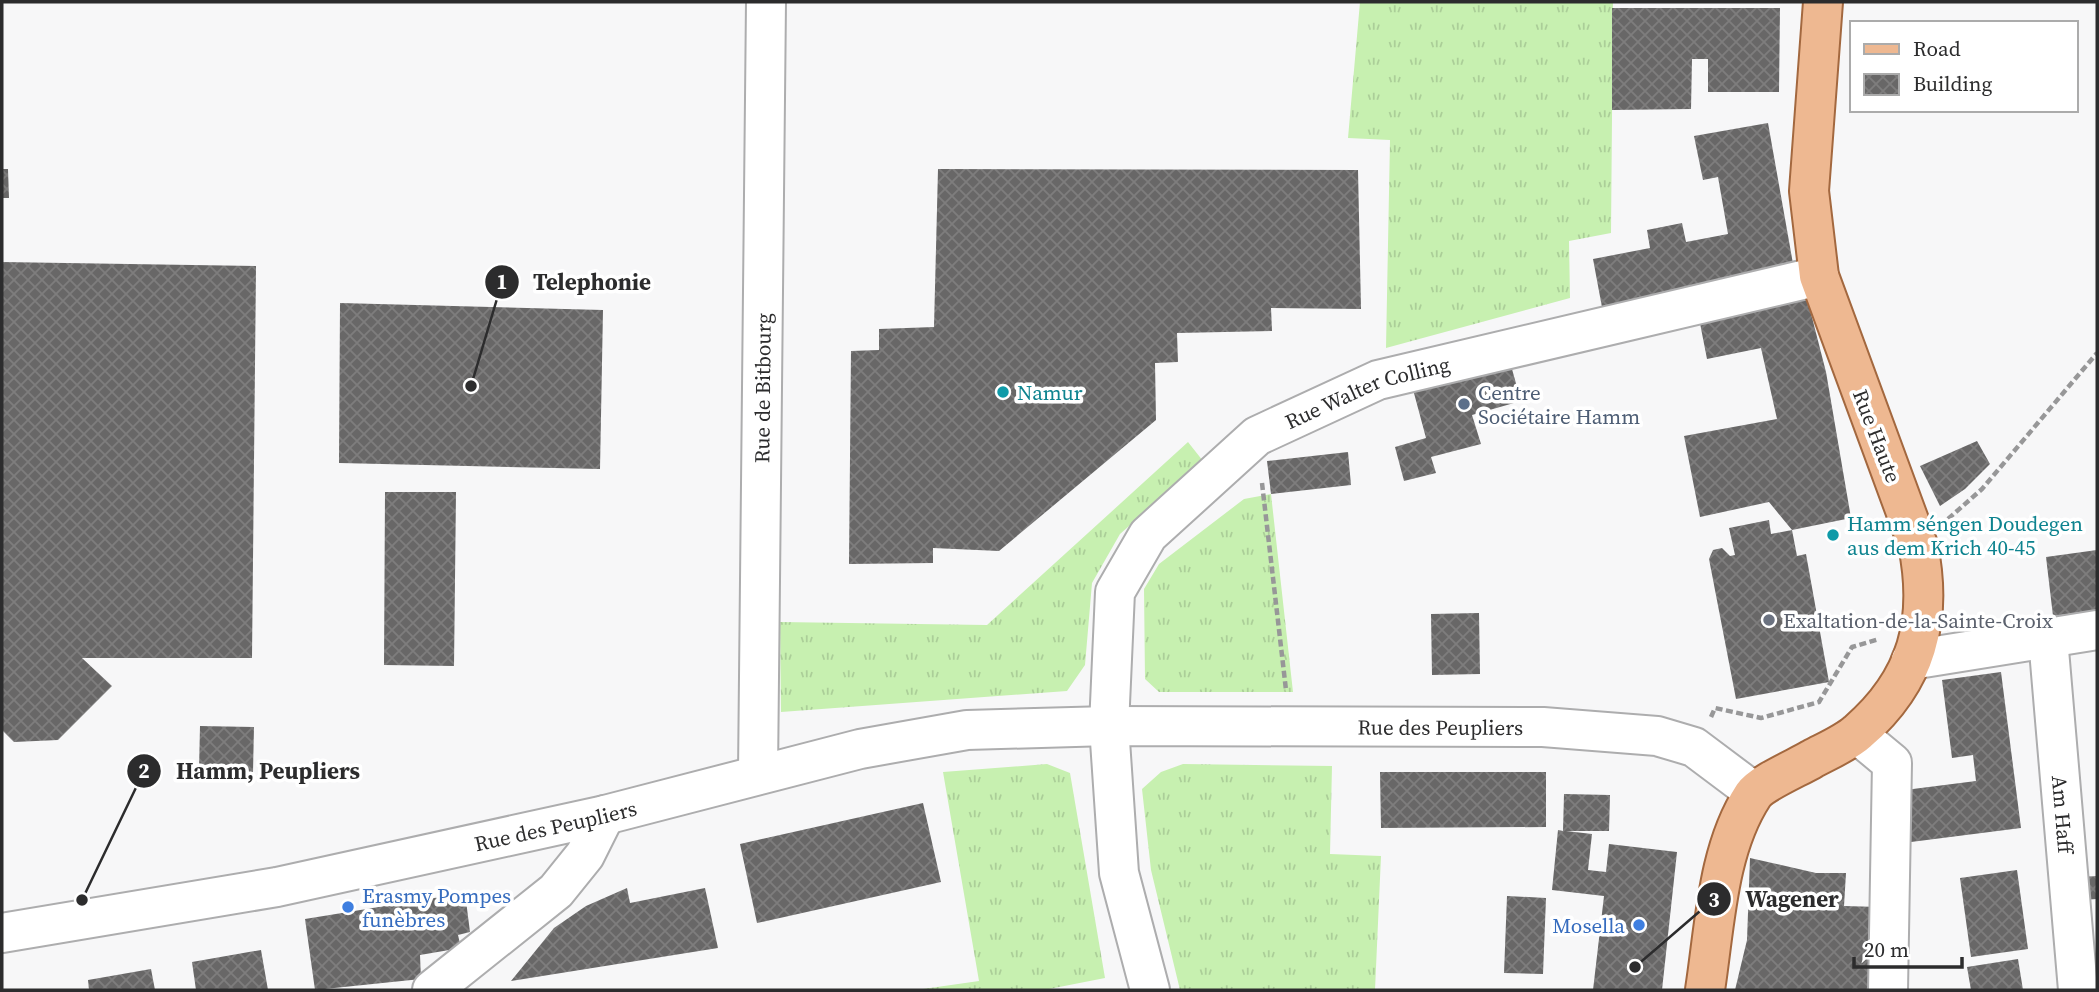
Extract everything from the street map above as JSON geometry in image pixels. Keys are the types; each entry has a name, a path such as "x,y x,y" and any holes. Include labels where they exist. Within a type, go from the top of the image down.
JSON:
{"main road":[{"name":"Rue Haute","path":"1755,792 1857,734 1889,700 1917,643 1926,584 1918,545 1819,276 1809,191 1823,2"},
{"path":"1705,990 1729,847 1755,792"}],"street":[{"name":"Rue de Bitbourg","path":"758,773 766,2"},
{"name":"Rue Walter Colling","path":"1109,726 1115,592 1148,535 1257,436 1378,380 1819,276"},
{"path":"1917,643 2048,638 2097,630"},
{"name":"Am Haff","path":"2048,638 2078,990"},
{"name":"Rue des Peupliers","path":"2,933 277,887 605,816 758,773 860,749 967,730 1290,725 1543,727 1657,736 1694,747 1755,792"},
{"path":"1109,726 1119,873 1150,990"},
{"path":"1857,734 1892,763 1888,990"},
{"path":"432,990 556,891 585,855 605,816"}],"path":[{"path":"1918,545 1982,489 2097,353"},
{"path":"1257,436 1290,725"},
{"path":"1694,747 1716,708 1761,718 1819,702 1852,647 1917,643"}],"green space":[{"path":"1360,2 1613,2 1611,233 1569,241 1570,298 1386,348 1390,140 1348,138"},
{"path":"1188,442 1203,461 1120,534 1092,583 1085,665 1067,691 781,712 780,622 987,625"},
{"path":"1271,494 1293,692 1159,692 1145,679 1144,589 1159,564 1244,499"},
{"path":"1047,764 1070,773 1105,978 1044,990 916,990 979,981 943,772"},
{"path":"1183,764 1332,766 1330,854 1381,856 1375,990 1180,990 1151,870 1142,789 1161,772"}],"building":[{"path":"1612,8 1780,8 1779,92 1708,92 1708,59 1692,59 1691,109 1612,110"},
{"path":"1768,123 1795,275 1604,318 1593,259 1650,248 1647,230 1682,223 1686,242 1728,234 1718,177 1703,180 1694,136"},
{"path":"2,169 8,169 9,198 2,198"},
{"name":"Namur","path":"938,169 1358,170 1361,309 1271,308 1272,331 1177,333 1178,362 1155,363 1156,420 999,551 933,548 933,563 849,564 851,351 879,350 879,329 934,327"},
{"path":"2,262 256,266 252,658 82,658 112,686 58,740 14,742 2,730"},
{"path":"1805,290 1826,372 1851,518 1792,530 1769,502 1700,517 1684,436 1777,419 1761,348 1707,359 1698,313"},
{"path":"340,303 603,310 600,469 339,463"},
{"name":"Centre Sociétaire Hamm","path":"1508,355 1521,401 1472,415 1481,444 1431,457 1436,473 1404,481 1395,447 1426,438 1411,382"},
{"path":"1977,441 1990,464 1965,489 1940,506 1920,466"},
{"path":"1348,452 1351,485 1271,494 1267,461"},
{"path":"385,492 456,492 454,666 384,665"},
{"name":"Exaltation-de-la-Sainte-Croix","path":"1769,520 1771,534 1792,530 1797,556 1806,554 1829,682 1736,699 1709,559 1713,550 1722,548 1730,556 1735,555 1729,528"},
{"path":"2097,550 2097,610 2053,616 2046,557"},
{"path":"1479,613 1480,674 1432,675 1431,614"},
{"path":"2001,672 2021,828 1911,842 1905,790 1976,781 1973,755 1952,758 1942,680"},
{"path":"200,726 254,727 253,772 199,771"},
{"path":"1380,772 1546,772 1546,827 1381,828"},
{"path":"1564,794 1610,795 1609,831 1566,831 1592,834 1588,870 1606,872 1609,844 1677,852 1662,990 1593,990 1604,896 1552,890 1558,830 1563,831"},
{"path":"923,803 941,882 757,923 740,844"},
{"path":"1750,858 1816,873 1846,873 1844,906 1880,907 1877,990 1735,990 1747,940"},
{"path":"2017,870 2028,949 1971,957 1960,878"},
{"path":"2097,876 2097,899 2081,900 2079,877"},
{"path":"627,888 630,903 705,888 718,948 511,981 554,928 586,906"},
{"path":"465,893 470,932 458,935 461,948 420,955 421,979 315,990 305,919"},
{"path":"1507,896 1546,898 1543,974 1504,973"},
{"path":"261,950 268,990 196,990 192,962"},
{"path":"2018,959 2023,990 1971,990 1967,967"},
{"path":"151,969 155,990 89,990 88,980"}],"place":[{"name":"Telephonie","path":"471,386"},
{"name":"Namur","path":"1003,392"},
{"name":"Centre Sociétaire Hamm","path":"1464,404"},
{"name":"Hamm séngen Doudegen aus dem Krich 40-45","path":"1833,535"},
{"name":"Exaltation-de-la-Sainte-Croix","path":"1769,620"},
{"name":"Hamm, Peupliers","path":"82,900"},
{"name":"Erasmy Pompes funèbres","path":"348,907"},
{"name":"Mosella","path":"1639,925"},
{"name":"Wagener","path":"1635,967"}]}
